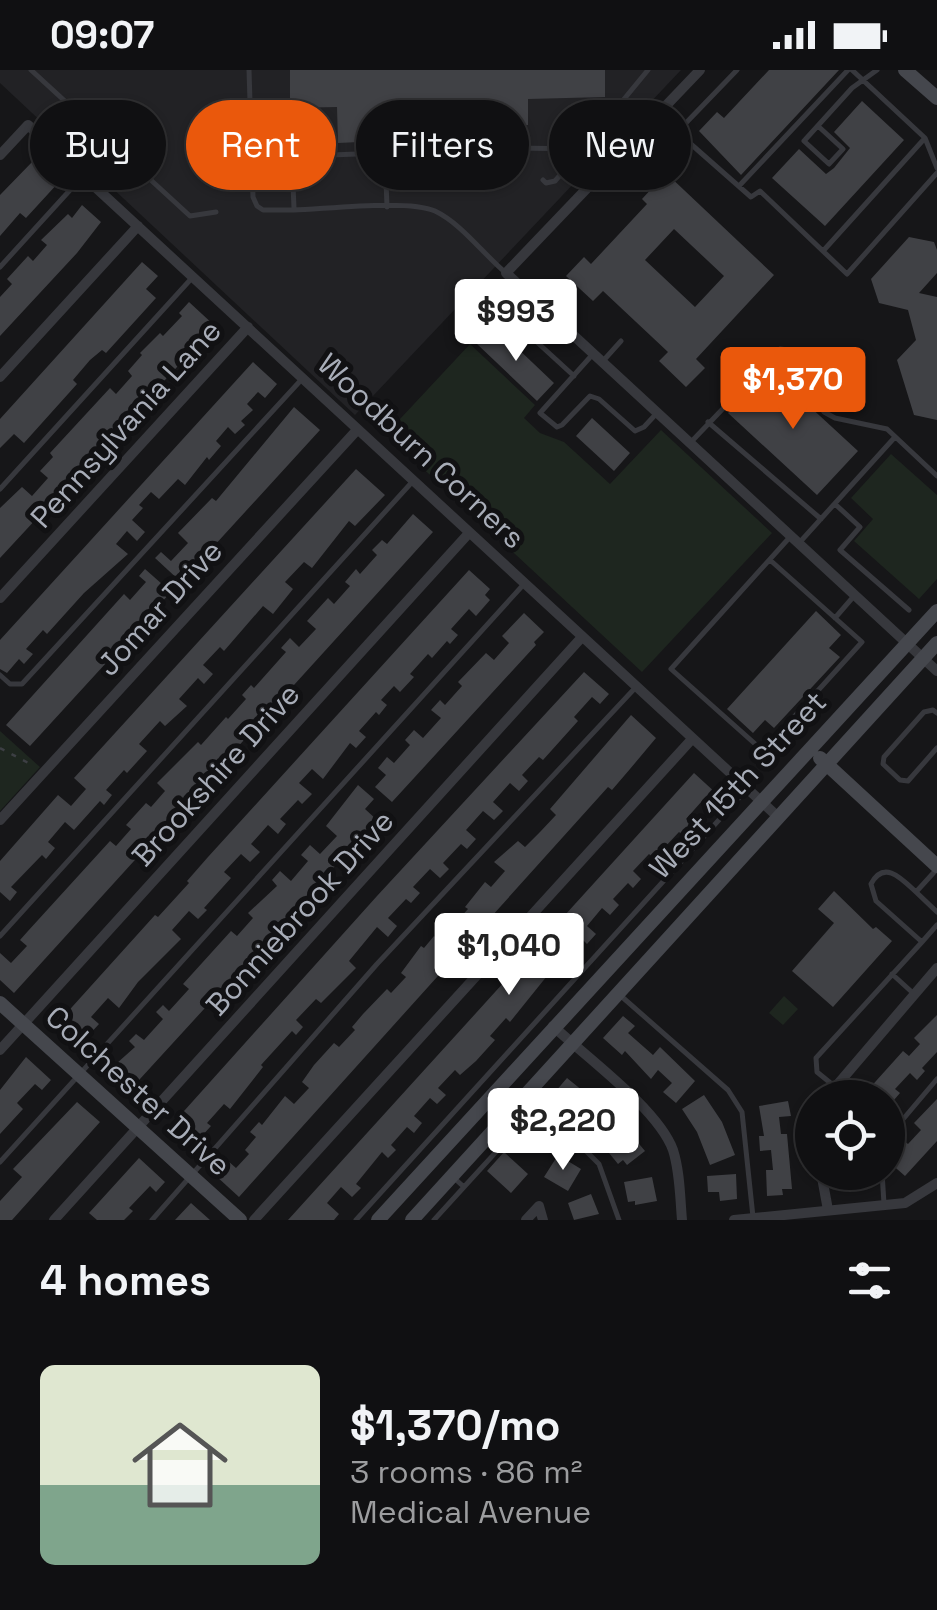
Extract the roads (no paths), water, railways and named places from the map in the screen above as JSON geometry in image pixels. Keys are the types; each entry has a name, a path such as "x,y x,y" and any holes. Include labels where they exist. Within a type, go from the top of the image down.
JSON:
{"main road":[{"path":"904,70 937,98"},
{"name":"West 15th Street","path":"378,1220 937,611"},
{"name":"West 15th Street","path":"412,1220 937,644"},
{"path":"810,748 937,868"},
{"name":"Colchester Drive","path":"0,1002 240,1220"}],"street":[{"path":"700,70 506,274 937,671"},
{"name":"Woodburn Corners","path":"0,155 30,127"},
{"name":"Woodburn Corners","path":"98,190 777,816"},
{"path":"0,378 138,226"},
{"name":"Pennsylvania Lane","path":"0,598 248,328"},
{"name":"Jomar Drive","path":"0,820 357,430"},
{"name":"Brookshire Drive","path":"0,1050 469,533"},
{"name":"Bonniebrook Drive","path":"54,1220 582,637"},
{"path":"254,1220 692,739"},
{"path":"839,1080 937,968"},
{"path":"553,1026 661,1128 672,1148 679,1177 682,1220"},
{"path":"734,1220 906,1203 937,1183"},
{"path":"824,1190 828,1210"},
{"path":"526,1220 539,1206 542,1220"}],"lane":[{"path":"31,70 190,216 216,212"},
{"path":"249,70 256,206 263,210 432,209 506,274"},
{"path":"623,100 648,70"},
{"path":"737,70 683,126 684,138 750,197 760,191 847,274 937,171 925,138 850,70 738,186"},
{"path":"818,126 842,150 828,164 804,142 818,126 852,88 876,70"},
{"path":"824,250 925,138"},
{"path":"294,210 298,160 304,156 356,154"},
{"path":"542,180 549,182"},
{"path":"0,268 70,190"},
{"path":"386,190 387,207"},
{"path":"0,489 193,276"},
{"path":"534,300 514,322 574,376"},
{"path":"621,341 574,376 540,414 557,426 590,396 636,430 656,413"},
{"path":"690,443 780,349 788,350 824,412 887,429 937,476"},
{"path":"0,676 10,684 22,684 302,378"},
{"path":"708,422 821,519"},
{"path":"770,560 862,642 763,752 671,669 770,560 821,519 896,437"},
{"path":"0,936 413,481"},
{"path":"835,504 860,527 840,550 909,610"},
{"path":"0,1162 524,584"},
{"path":"835,618 854,596"},
{"path":"152,1220 377,964 636,686"},
{"path":"937,713 924,712 884,757 883,764 900,780 908,781 937,748"},
{"path":"356,1220 747,788"},
{"path":"916,892 937,868"},
{"path":"922,942 876,900 870,884 875,876 887,871 895,874 937,912"},
{"path":"827,1080 817,1072 816,1058 937,925"},
{"path":"892,974 914,994"},
{"path":"619,994 728,1090 742,1112 753,1218"},
{"path":"905,1117 937,1079"},
{"path":"434,1220 527,1118 544,1117 599,1164 619,1220"},
{"path":"452,1176 464,1187"},
{"path":"883,1190 884,1204"}]}
